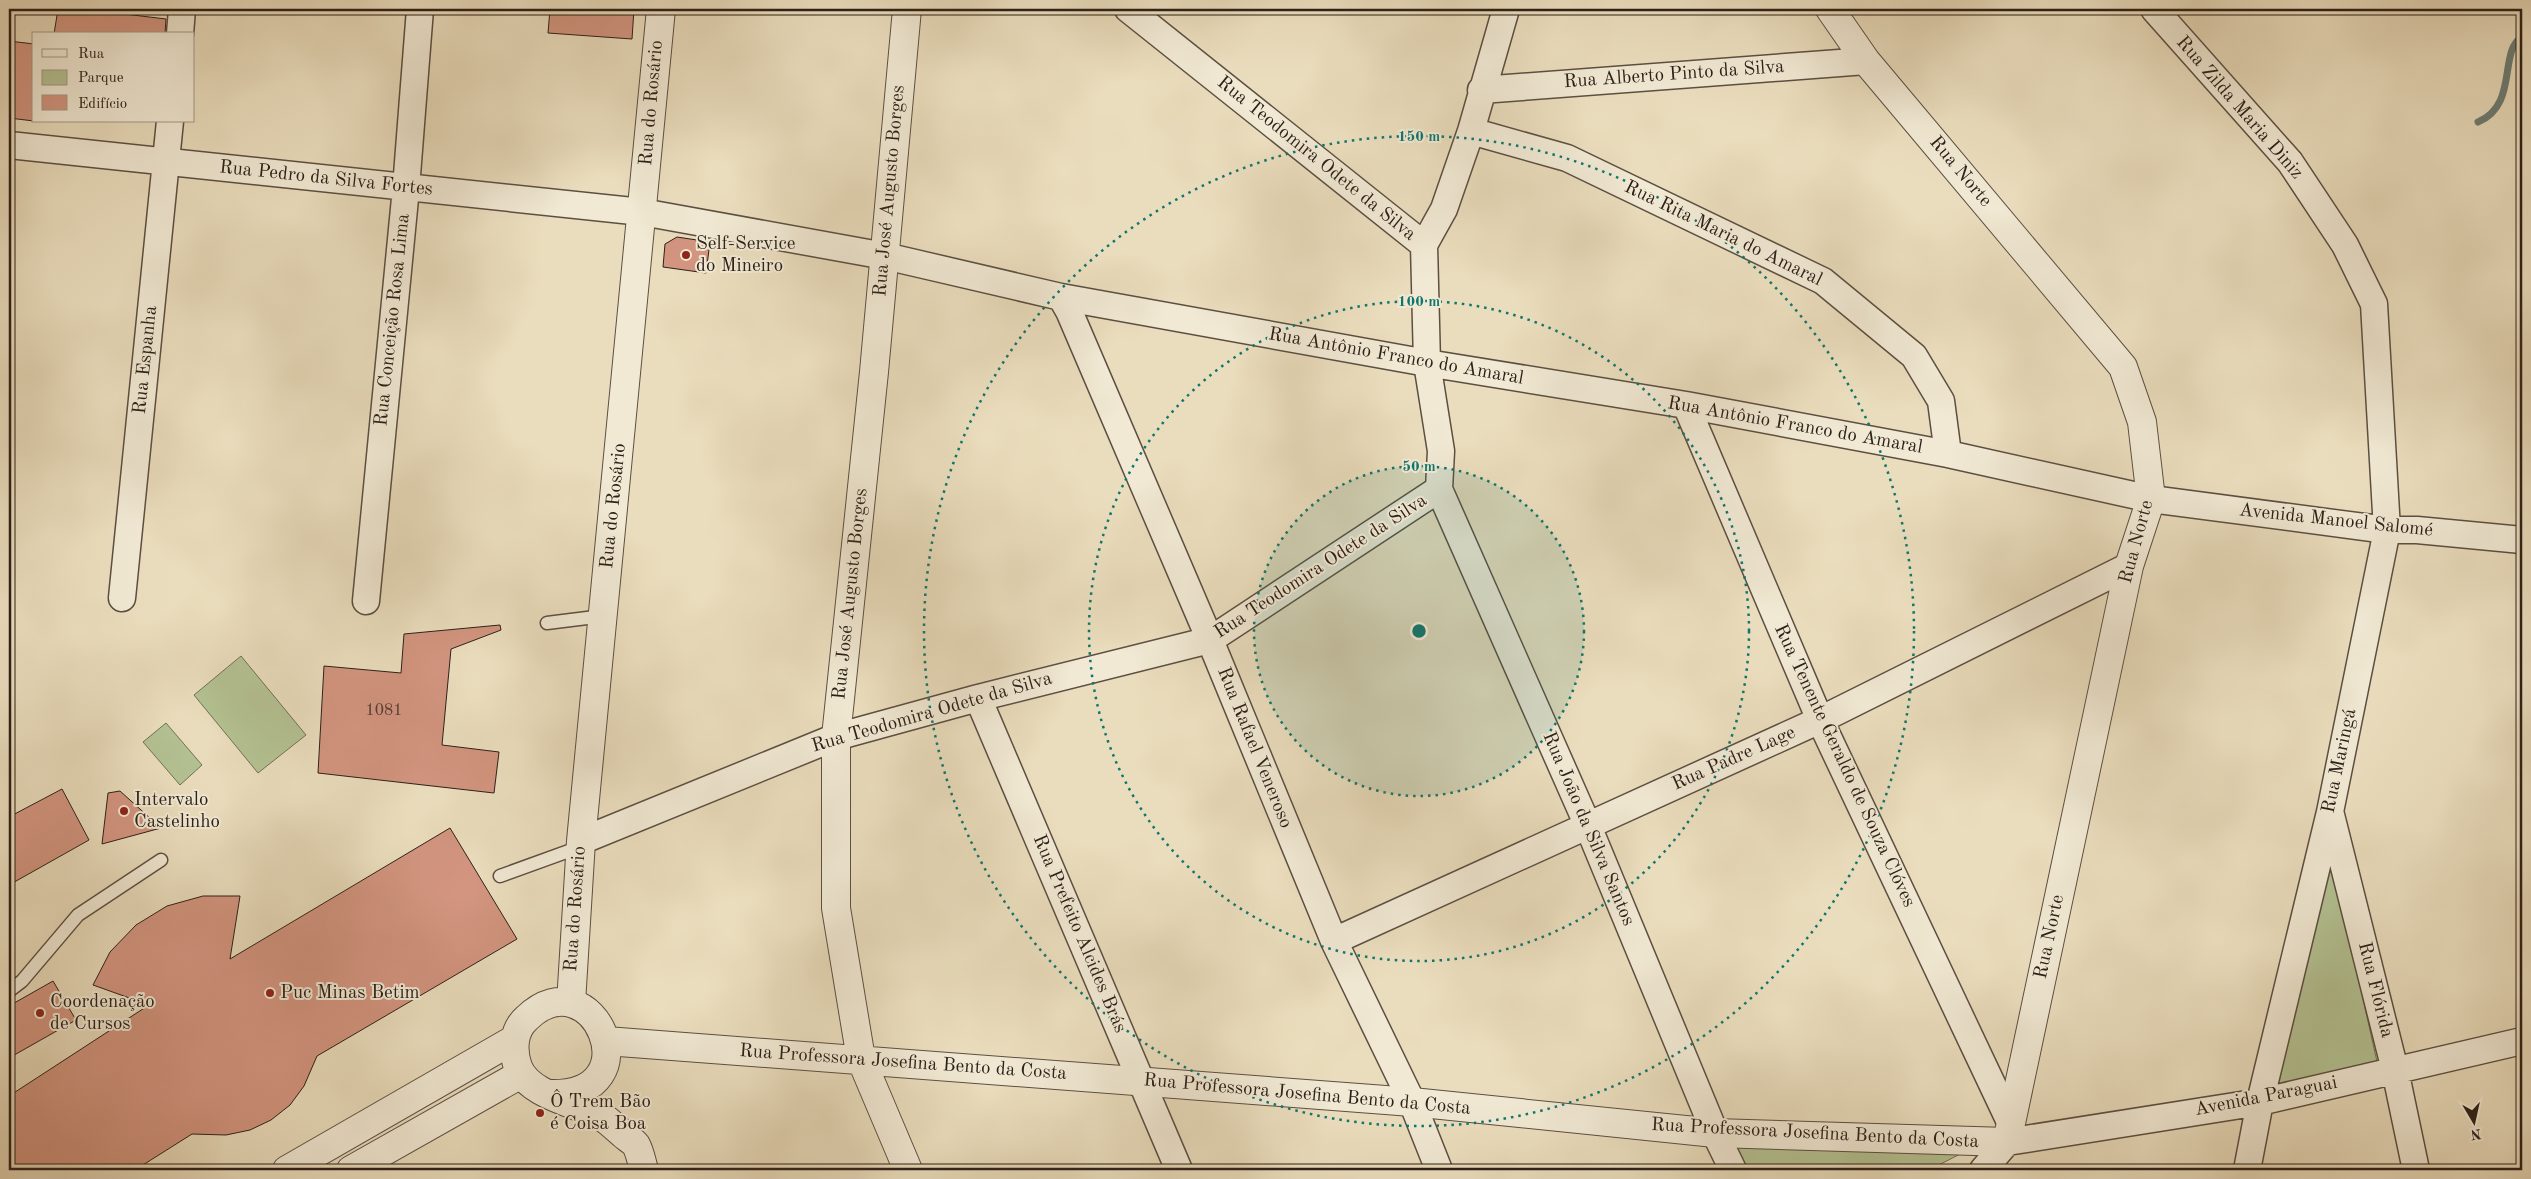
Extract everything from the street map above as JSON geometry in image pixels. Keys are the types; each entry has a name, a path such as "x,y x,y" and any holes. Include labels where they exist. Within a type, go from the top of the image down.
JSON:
{"street":[{"path":"180,32 182,9"},
{"name":"Rua Conceição Rosa Lima","path":"366,601 406,188 420,9"},
{"name":"Rua do Rosário","path":"570,1003 580,844 661,9"},
{"name":"Rua José Augusto Borges","path":"907,9 885,256 836,736 836,908 861,1060 908,1170"},
{"name":"Rua Teodomira Odete da Silva","path":"580,844 836,736 978,698 1210,640 1439,489 1440,451 1427,363 1424,245 1128,9"},
{"path":"1424,245 1444,209 1471,131 1481,90 1506,9"},
{"name":"Rua Zilda Maria Diniz","path":"2154,9 2290,162 2340,237 2374,304 2376,345"},
{"name":"Rua Norte","path":"1838,11 1866,61 2123,367 2142,422 2151,499 2129,566 2009,1133"},
{"name":"Rua Alberto Pinto da Silva","path":"1481,90 1866,61"},
{"name":"Rua Espanha","path":"122,598 170,122"},
{"name":"Rua Rita Maria do Amaral","path":"1471,131 1567,158 1822,281 1914,356 1941,401 1948,454"},
{"name":"Rua Pedro da Silva Fortes","path":"9,145 642,212"},
{"name":"Rua Antônio Franco do Amaral","path":"642,212 885,256 1061,297 1427,363 1686,405 1948,454 2151,499"},
{"name":"Rua Rafael Veneroso","path":"1061,297 1073,320 1210,640 1334,941 1412,1102 1439,1170"},
{"name":"Rua Maringá","path":"2247,1170 2260,1102 2330,812 2387,530 2376,345"},
{"name":"Rua Tenente Geraldo de Souza Clóves","path":"1686,405 1820,720 2009,1133"},
{"name":"Rua João da Silva Santos","path":"1439,489 1588,826 1733,1170"},
{"name":"Avenida Manoel Salomé","path":"2151,499 2387,530 2417,530 2522,540"},
{"name":"Rua Padre Lage","path":"1334,941 1820,720 2129,566"},
{"name":"Rua Prefeito Alcides Brás","path":"978,698 1179,1170"},
{"name":"Rua Flórida","path":"2330,812 2396,1070 2416,1170"},
{"path":"550,1094 568,1095 586,1088 599,1076 606,1059 606,1041 600,1024 587,1011 570,1003 552,1003 535,1010 522,1022 515,1039 514,1057 521,1074 534,1087 604,1118 636,1145 644,1170"},
{"path":"287,1170 515,1039"},
{"name":"Rua Professora Josefina Bento da Costa","path":"606,1041 1412,1102 1716,1133 2009,1133"},
{"name":"Avenida Paraguai","path":"2009,1133 2260,1102 2522,1041"},
{"path":"351,1170 521,1074"},
{"path":"1983,1170 2009,1133"}],"lane":[{"path":"547,623 603,616"},
{"path":"500,876 580,844"},
{"path":"9,991 22,981 78,915 161,860"}],"green space":[{"path":"241,656 306,735 258,773 194,695"},
{"path":"166,723 202,765 180,785 143,742"},
{"path":"2331,856 2378,1066 2273,1089"},
{"path":"1732,1144 1966,1151 1929,1170 1744,1170"}],"building":[{"path":"58,9 83,9 166,19 165,32 54,32"},
{"path":"550,9 634,9 632,39 548,33"},
{"path":"9,41 32,44 32,121 9,118"},
{"name":"Self-Service do Mineiro","path":"677,237 710,242 706,273 663,267 665,244"},
{"path":"500,625 501,630 451,649 442,745 499,752 494,793 318,773 324,666 401,673 404,634"},
{"path":"62,789 89,840 9,885 9,817"},
{"name":"Intervalo Castelinho","path":"120,791 161,828 102,844 108,793"},
{"name":"Puc Minas Betim","path":"450,828 517,939 317,1056 304,1086 290,1105 271,1120 250,1130 226,1135 192,1134 135,1170 9,1170 9,1096 149,1005 93,985 110,952 136,925 167,906 203,896 240,896 230,959"},
{"name":"Coordenação de Cursos","path":"53,981 76,1020 9,1058 9,1006"}],"waterway":[{"path":"2478,122 2491,114 2499,104 2504,91 2511,54 2515,44 2522,37"}],"place":[{"name":"Self-Service do Mineiro","path":"686,255"},
{"name":"Intervalo Castelinho","path":"124,811"},
{"name":"Puc Minas Betim","path":"270,993"},
{"name":"Coordenação de Cursos","path":"40,1013"},
{"name":"Ô Trem Bão é Coisa Boa","path":"540,1113"}]}
